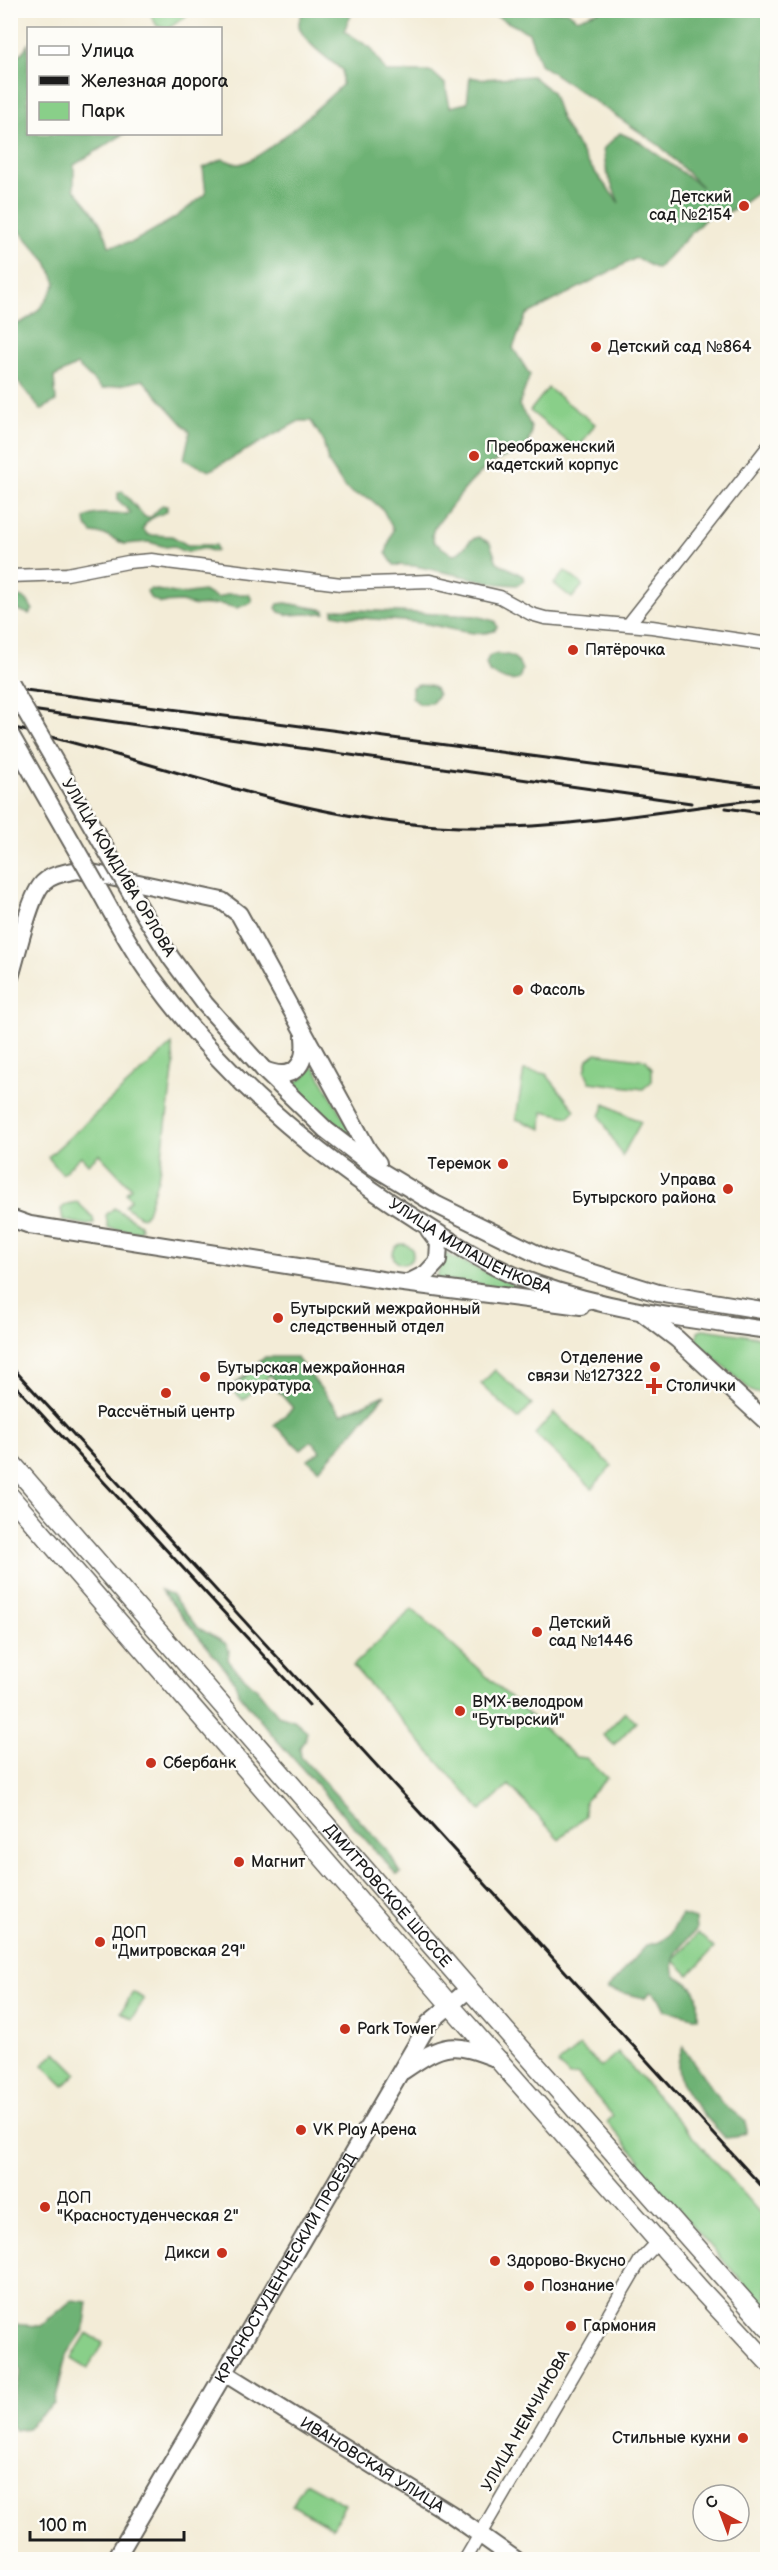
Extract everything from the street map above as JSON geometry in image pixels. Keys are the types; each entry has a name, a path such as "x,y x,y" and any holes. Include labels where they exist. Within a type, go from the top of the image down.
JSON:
{"main road":[{"name":"ДМИТРОВСКОЕ ШОССЕ","path":"10,1461 468,1989 768,2328"},
{"name":"ДМИТРОВСКОЕ ШОССЕ","path":"10,1496 450,2005 658,2242 768,2362"}],"street":[{"path":"628,625 768,447"},
{"path":"10,576 67,574 128,562 152,560 341,584 422,580 486,593 545,618 628,625 768,644"},
{"name":"УЛИЦА КОМДИВА ОРЛОВА","path":"10,684 131,893 205,1004 240,1043"},
{"name":"УЛИЦА КОМДИВА ОРЛОВА","path":"10,734 149,974 186,1022 221,1061"},
{"path":"10,977 33,899 40,885 55,875 78,870 222,901 244,920 304,1036 368,1150 401,1184"},
{"path":"264,1071 275,1075 286,1075 295,1071 302,1061 305,1049 304,1036"},
{"name":"УЛИЦА МИЛАШЕНКОВА","path":"240,1043 264,1071 326,1130 401,1184 437,1205 545,1258 623,1284 676,1296 768,1311"},
{"name":"УЛИЦА МИЛАШЕНКОВА","path":"221,1061 304,1141 369,1190 480,1259 535,1284 624,1308 768,1330"},
{"path":"10,1218 45,1227 407,1284 587,1307 624,1308"},
{"path":"407,1284 426,1274 438,1261 438,1243 424,1225"},
{"path":"676,1296 671,1317 677,1339"},
{"path":"641,1312 677,1339 768,1423"},
{"path":"745,1401 759,1405 768,1403"},
{"name":"КРАСНОСТУДЕНЧЕСКИЙ ПРОЕЗД","path":"116,2559 429,2023 468,1989"},
{"path":"400,2073 438,2049 450,2046 470,2048 500,2060"},
{"name":"УЛИЦА НЕМЧИНОВА","path":"465,2559 640,2261 658,2242"},
{"name":"ИВАНОВСКАЯ УЛИЦА","path":"226,2374 516,2559"}],"green space":[{"path":"149,10 193,11 170,27 157,26"},
{"path":"602,10 767,11 768,129 762,139 766,166 763,189 734,210 707,217 657,269 636,258 526,315 513,348 530,375 519,405 530,425 530,438 524,448 485,469 462,493 434,528 432,535 434,542 453,555 475,538 479,537 490,543 497,562 523,576 524,580 518,585 499,584 415,566 394,565 386,553 393,529 383,510 369,498 354,494 345,488 328,462 323,440 311,421 299,421 209,471 184,459 190,432 143,380 102,389 77,365 54,377 56,401 41,410 11,373 11,326 26,320 38,310 56,283 47,262 11,221 11,58 22,53 27,46 27,135 122,135 74,165 74,189 100,222 109,246 133,242 173,219 206,194 203,168 222,159 239,164 262,153 292,130 342,85 342,70 303,35 299,22 304,11 349,11 351,15 344,31 371,48 386,72 432,72 445,84 450,107 467,103 470,77 481,79 532,76 552,92 562,121 588,163 619,203 607,173 603,149 620,133 640,142 702,187 660,146 540,64 529,33 486,11 567,11 577,19"},
{"path":"548,388 595,424 581,445 573,446 530,411"},
{"path":"122,491 145,517 151,517 162,505 167,506 167,511 145,525 143,529 148,535 172,536 187,545 216,545 217,551 204,549 185,551 174,546 166,547 149,542 124,544 106,535 92,533 86,526 85,519 90,516 131,513 118,500 118,493"},
{"path":"565,571 583,585 572,598 554,584"},
{"path":"150,589 182,594 203,591 218,598 228,594 249,594 252,600 251,603 237,608 220,604 196,606 181,602 161,603 150,598 147,591"},
{"path":"20,597 27,600 33,610 29,614 12,608 13,599"},
{"path":"286,603 325,610 325,613 289,615 279,612 276,608 278,604"},
{"path":"333,610 476,616 495,621 497,627 494,631 486,633 467,632 421,623 333,614"},
{"path":"508,655 518,661 522,670 519,679 507,680 489,672 486,663 489,656"},
{"path":"419,684 429,685 435,689 438,695 432,703 419,704 412,697 412,687"},
{"path":"172,1044 174,1065 162,1155 158,1178 144,1217 125,1206 131,1199 126,1193 131,1188 99,1154 88,1164 81,1156 62,1174 48,1157"},
{"path":"596,1053 646,1060 652,1069 652,1081 643,1089 590,1082 585,1071 588,1059"},
{"path":"314,1066 356,1140 321,1116 289,1085 302,1079"},
{"path":"524,1070 546,1074 575,1110 569,1117 543,1111 542,1129 516,1119"},
{"path":"605,1104 641,1122 622,1156 600,1116"},
{"path":"77,1202 93,1217 94,1224 87,1225 63,1220 61,1209 67,1204"},
{"path":"114,1208 140,1224 141,1229 138,1232 108,1228 106,1215"},
{"path":"403,1244 410,1247 413,1254 410,1261 403,1264 396,1261 393,1254 396,1247"},
{"path":"444,1253 527,1291 436,1279"},
{"path":"704,1329 758,1337 767,1341 767,1387 760,1393 751,1391 697,1342 698,1332"},
{"path":"265,1357 296,1357 341,1414 385,1395 319,1470 308,1460 320,1451 312,1441 301,1450 274,1425 293,1408 271,1383 274,1379 260,1364 231,1387"},
{"path":"260,1363 270,1375 243,1400 232,1389"},
{"path":"495,1370 532,1404 518,1419 481,1384"},
{"path":"554,1413 612,1466 592,1488 535,1434"},
{"path":"161,1590 171,1594 197,1627 225,1643 232,1666 257,1689 278,1715 294,1720 307,1731 300,1747 301,1757 387,1850 401,1873 397,1875 274,1737 239,1694 233,1679"},
{"name":"BMX-велодром \"Бутырский\"","path":"412,1609 576,1757 586,1758 607,1778 585,1801 585,1816 559,1839 509,1785 481,1810 353,1666"},
{"path":"625,1712 636,1722 614,1745 603,1735"},
{"path":"682,1915 695,1919 696,1930 678,1950 673,1968 675,1975 696,1992 698,2018 665,2010 659,1998 651,1992 644,1998 607,1989 647,1945 659,1942 668,1936"},
{"path":"698,1933 714,1948 689,1975 673,1960"},
{"path":"133,1992 144,1999 132,2019 121,2012"},
{"path":"580,2046 601,2067 618,2052 767,2221 767,2310 637,2163 640,2160 607,2122 613,2116 578,2075 569,2076 558,2064"},
{"path":"683,2047 721,2102 746,2122 746,2133 725,2138 688,2095 679,2075 678,2063"},
{"path":"56,2052 77,2073 64,2086 43,2065"},
{"path":"72,2300 88,2302 84,2330 66,2356 55,2403 27,2428 15,2430 11,2425 11,2404 21,2370 11,2361 11,2324 41,2326"},
{"path":"87,2333 103,2343 87,2369 71,2359"},
{"path":"305,2482 345,2504 332,2528 292,2505"}],"railway":[{"path":"10,688 768,787"},
{"path":"10,707 691,803"},
{"path":"10,727 275,800 383,821 479,827 562,824 768,798"},
{"path":"726,808 768,814"},
{"path":"10,1365 768,2193"},
{"path":"10,1380 309,1705"}],"place":[{"name":"Детский сад №2154","path":"744,206"},
{"name":"Детский сад №864","path":"596,347"},
{"name":"Преображенский кадетский корпус","path":"474,456"},
{"name":"Пятёрочка","path":"573,650"},
{"name":"Фасоль","path":"518,990"},
{"name":"Теремок","path":"503,1164"},
{"name":"Управа Бутырского района","path":"728,1189"},
{"name":"Бутырский межрайонный следственный отдел","path":"278,1318"},
{"name":"Отделение связи №127322","path":"655,1367"},
{"name":"Бутырская межрайонная прокуратура","path":"205,1377"},
{"name":"Столички","path":"654,1386"},
{"name":"Рассчётный центр","path":"166,1393"},
{"name":"Детский сад №1446","path":"537,1632"},
{"name":"BMX-велодром \"Бутырский\"","path":"460,1711"},
{"name":"Сбербанк","path":"151,1763"},
{"name":"Магнит","path":"239,1862"},
{"name":"ДОП \"Дмитровская 29\"","path":"100,1942"},
{"name":"Park Tower","path":"345,2029"},
{"name":"VK Play Арена","path":"301,2130"},
{"name":"ДОП \"Красностуденческая 2\"","path":"45,2207"},
{"name":"Дикси","path":"222,2253"},
{"name":"Здорово-Вкусно","path":"495,2261"},
{"name":"Познание","path":"529,2286"},
{"name":"Гармония","path":"571,2326"},
{"name":"Стильные кухни","path":"743,2438"}]}
